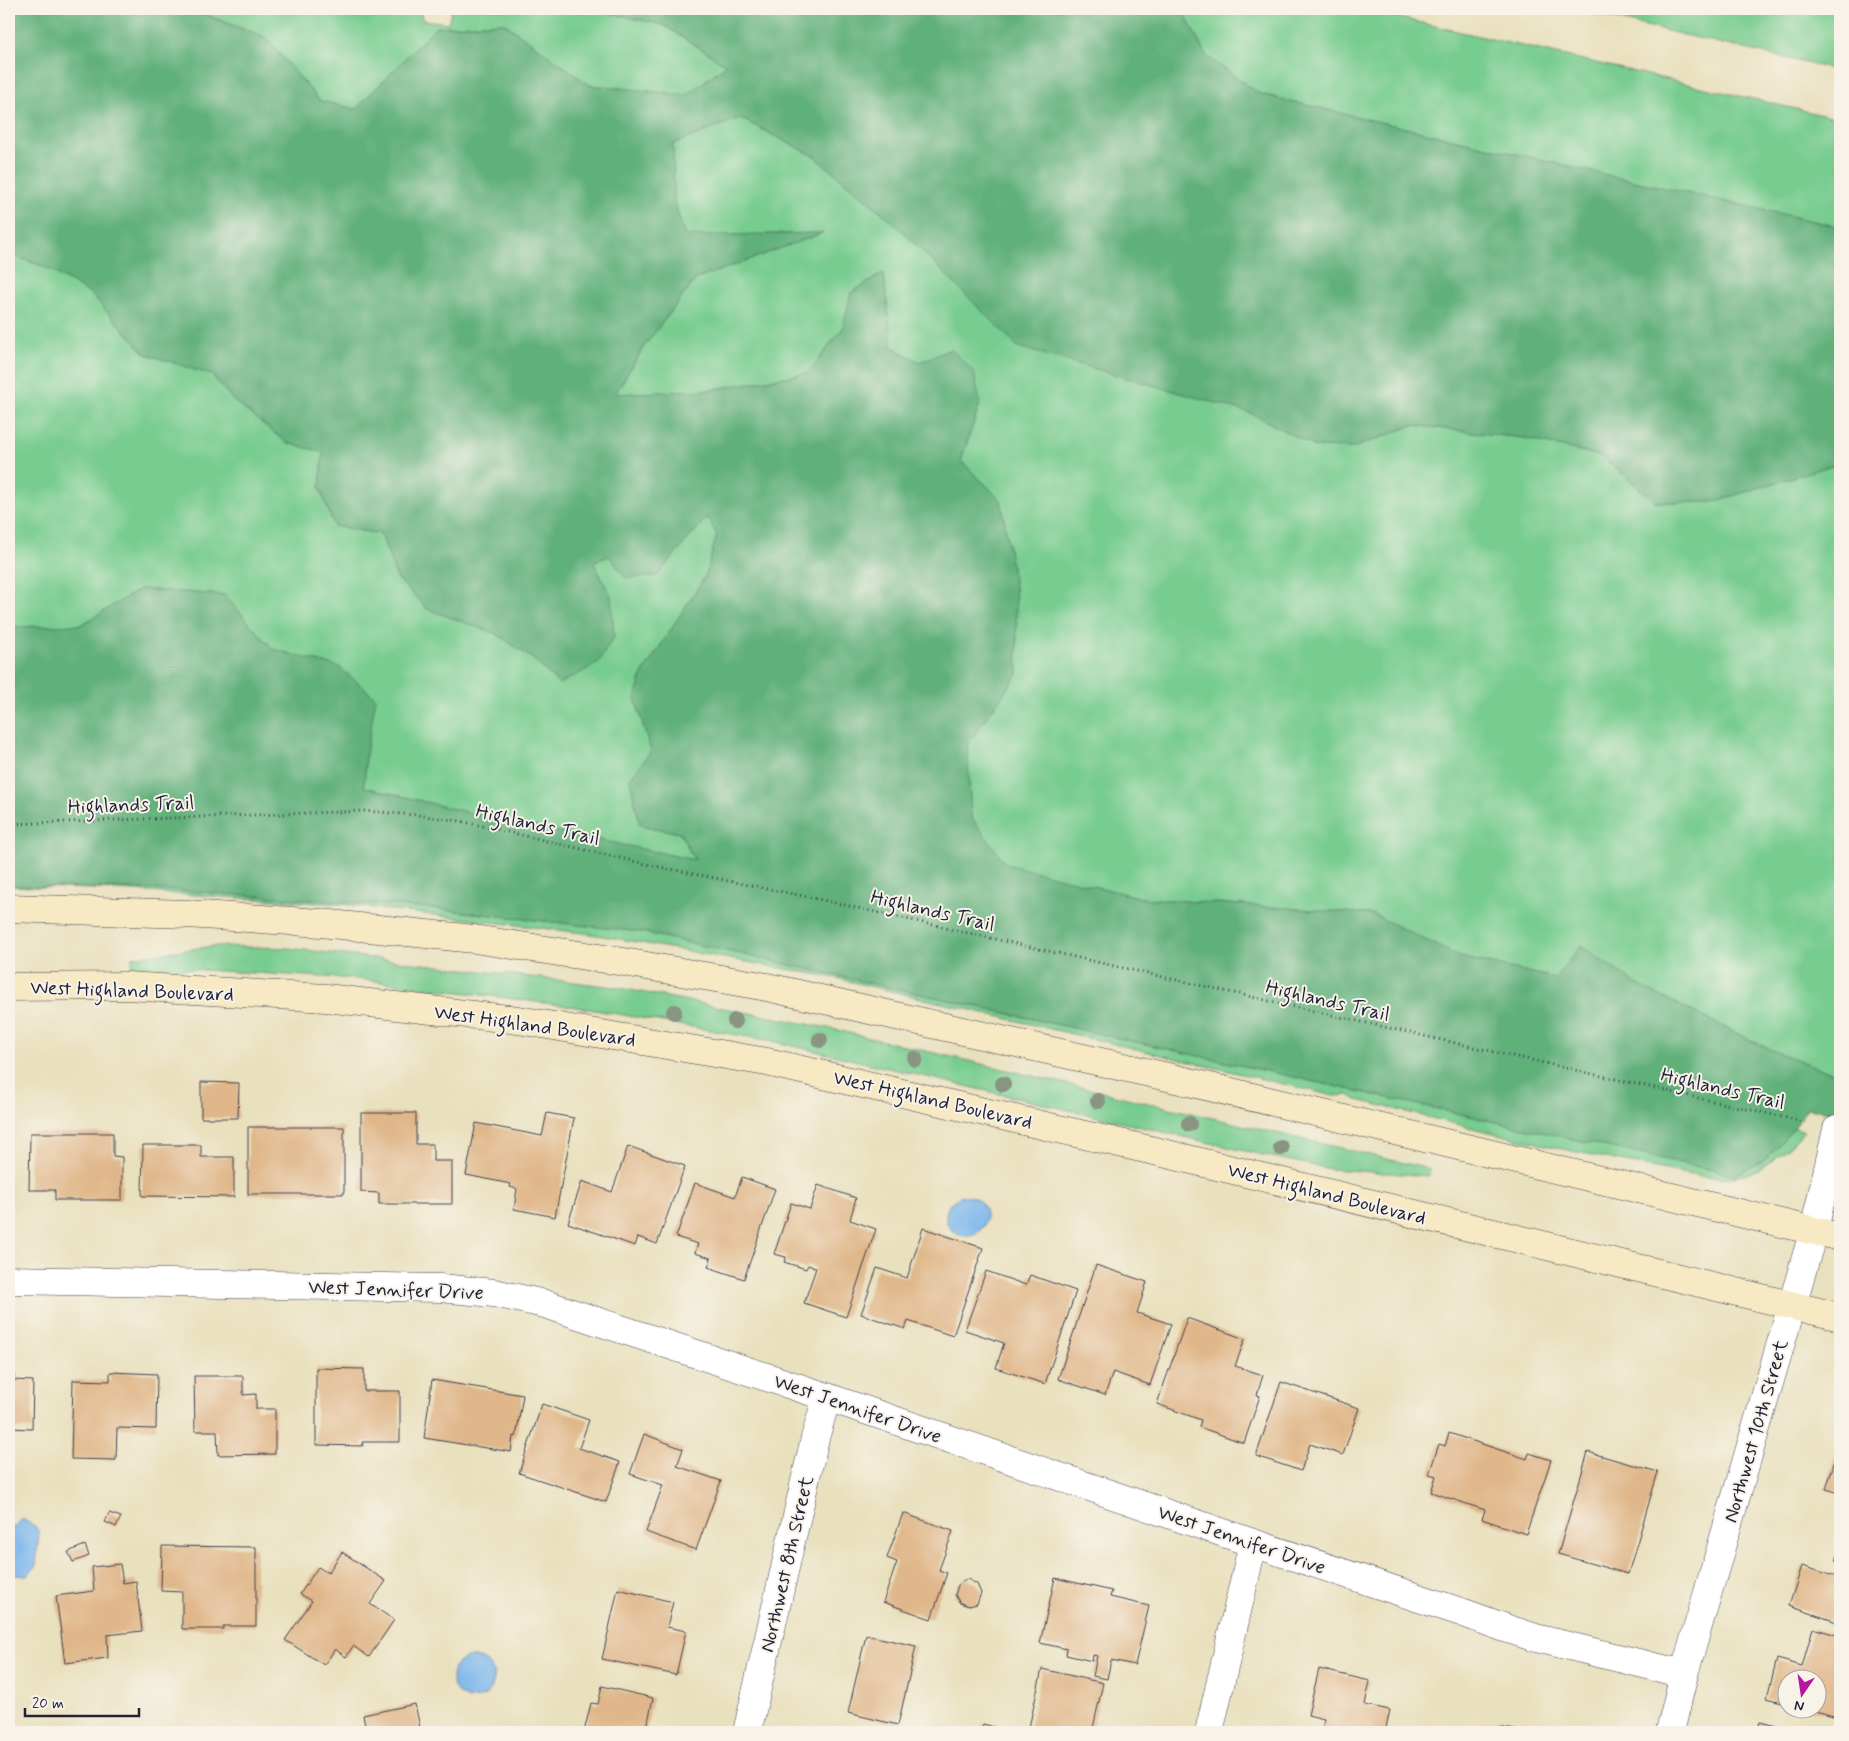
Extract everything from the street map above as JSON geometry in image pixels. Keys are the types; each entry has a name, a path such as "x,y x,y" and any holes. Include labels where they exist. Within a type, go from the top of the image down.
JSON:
{"main road":[{"path":"9,908 187,914 340,925 474,939 618,961 767,987 1172,1078 1840,1237"},
{"name":"West Highland Boulevard","path":"9,986 127,986 326,998 518,1020 767,1062 1153,1151 1840,1317"}],"street":[{"name":"Northwest 10th Street","path":"1670,1732 1684,1674 1814,1230 1837,1129"},
{"name":"West Jennifer Drive","path":"9,1280 440,1288 494,1293 545,1304 827,1397 1253,1544 1536,1638 1684,1674"},
{"name":"Northwest 8th Street","path":"747,1732 815,1438 827,1397"},
{"path":"1209,1732 1253,1544"}],"path":[{"name":"Highlands Trail","path":"9,824 363,811 417,815 461,821 650,865 818,899 1062,956 1837,1129"}],"green space":[{"path":"9,9 190,9 265,37 320,101 356,109 436,27 504,23 589,85 687,95 726,65 664,25 590,9 1182,9 1206,56 1260,94 1602,174 1840,227 1840,464 1838,463 1713,502 1656,502 1601,456 1524,438 1413,425 1353,448 1315,447 1251,413 1018,347 892,221 814,156 740,118 673,144 674,202 685,236 823,233 696,279 645,345 615,394 710,390 808,373 843,328 851,293 884,273 892,347 920,362 951,349 974,372 980,403 961,461 1001,500 1015,587 1018,674 967,744 971,817 1006,864 1141,898 1372,914 1460,957 1555,978 1581,946 1638,985 1769,1049 1840,1076 1840,1114 1807,1108 1794,1128 1764,1161 1735,1175 641,932 430,908 171,890 9,886 9,627 81,625 140,589 224,595 273,649 339,667 376,698 366,754 364,787 466,812 695,860 680,833 640,825 630,779 651,751 635,698 643,673 706,575 717,535 707,517 657,576 626,578 609,556 593,562 611,596 614,637 597,664 559,684 533,659 497,634 427,609 397,578 381,534 334,526 320,488 323,452 287,443 234,401 212,375 146,354 91,294 45,267 9,254"},
{"path":"190,9 419,9 423,20 448,23 452,9 590,9 664,25 726,65 687,95 589,85 504,23 436,27 356,109 320,101 265,37"},
{"path":"1182,9 1361,9 1840,119 1840,227 1602,174 1260,94 1206,56"},
{"path":"1572,9 1840,9 1840,71"},
{"path":"740,118 814,156 892,221 1315,447 1353,448 1413,425 1524,438 1601,456 1656,502 1713,502 1838,463 1840,464 1840,1076 1769,1049 1638,985 1581,947 1555,978 1460,957 1372,914 1141,898 1006,865 971,817 967,744 1018,674 1015,587 1001,500 961,461 980,403 920,362 892,347 883,273 851,293 843,328 808,373 710,390 615,394 645,345 696,279 821,233 685,236 674,202 673,144"},
{"path":"9,254 45,267 91,294 146,354 212,375 234,401 287,443 323,452 320,488 334,526 381,534 397,578 427,609 497,634 533,659 559,684 611,596 593,562 609,556 657,576 707,516 717,535 706,575 643,673 635,698 651,751 630,779 640,825 680,833 695,861 466,812 364,787 366,754 339,667 273,650 224,595 140,589 81,625 9,627"},
{"path":"9,886 171,890 430,908 641,932 1735,1175 1764,1161 1794,1128 1804,1131 1775,1158 1749,1173 1740,1176 1718,1178 1693,1175 1537,1143 1357,1100 1349,1095 1334,1096 836,978 591,934 349,905 116,890"},
{"path":"214,946 288,948 615,987 828,1028 1430,1169 1429,1176 1330,1169 1253,1153 772,1041 583,1008 358,979 132,966 132,957"}],"water":[{"path":"970,1196 977,1199 983,1205 986,1216 985,1224 977,1233 970,1236 962,1236 955,1233 947,1224 946,1212 949,1205 958,1197"},
{"path":"22,1519 35,1526 39,1533 36,1566 27,1576 14,1575 9,1569 10,1530"},
{"path":"477,1657 485,1660 491,1666 494,1678 491,1690 485,1696 469,1699 461,1696 455,1690 452,1674 455,1666 461,1660"}],"building":[{"path":"201,1082 239,1083 238,1118 201,1118"},
{"path":"361,1113 416,1113 416,1144 433,1144 433,1161 452,1161 452,1204 379,1204 379,1193 361,1192"},
{"path":"547,1113 574,1118 555,1217 514,1209 517,1189 510,1187 511,1184 466,1175 476,1123 542,1136"},
{"path":"248,1127 344,1127 344,1194 248,1194"},
{"path":"30,1133 113,1133 113,1156 122,1157 122,1200 55,1200 55,1190 29,1190"},
{"path":"143,1145 201,1145 201,1157 234,1157 234,1197 142,1196"},
{"path":"628,1146 685,1166 657,1244 638,1237 635,1246 568,1223 582,1181 612,1192"},
{"path":"742,1177 775,1189 744,1279 708,1267 711,1258 695,1253 698,1244 676,1237 695,1183 735,1197"},
{"path":"818,1185 856,1198 850,1220 876,1229 846,1317 804,1303 816,1268 808,1265 806,1269 784,1262 786,1257 774,1254 791,1203 810,1209"},
{"path":"923,1228 983,1248 953,1336 908,1321 905,1329 861,1314 877,1268 907,1278"},
{"path":"1096,1265 1147,1282 1137,1313 1171,1324 1150,1385 1113,1372 1105,1395 1058,1379"},
{"path":"986,1271 1026,1285 1030,1275 1076,1291 1045,1384 996,1368 1004,1343 965,1330"},
{"path":"1187,1318 1245,1339 1235,1366 1263,1375 1257,1395 1260,1396 1244,1443 1199,1427 1201,1420 1157,1404"},
{"path":"316,1368 364,1369 364,1391 400,1391 400,1442 362,1442 363,1446 316,1445"},
{"path":"9,1371 14,1371 14,1380 33,1381 32,1429 9,1428"},
{"path":"110,1372 157,1374 156,1429 117,1428 116,1460 71,1459 73,1380 110,1381"},
{"path":"194,1376 243,1376 243,1395 256,1394 256,1409 275,1409 275,1454 218,1455 217,1431 195,1431"},
{"path":"432,1380 523,1395 516,1437 513,1436 511,1452 424,1438"},
{"path":"1281,1382 1359,1408 1343,1455 1310,1444 1301,1471 1256,1456"},
{"path":"542,1404 589,1420 579,1448 620,1462 606,1502 519,1473"},
{"path":"1449,1433 1527,1459 1529,1453 1551,1460 1526,1534 1482,1519 1485,1510 1431,1492 1436,1476 1429,1474 1439,1444 1445,1446"},
{"path":"644,1434 683,1449 677,1466 721,1481 696,1550 646,1532 663,1485 630,1474"},
{"path":"1840,1444 1840,1493 1826,1489"},
{"path":"1588,1452 1658,1472 1628,1574 1558,1554"},
{"path":"109,1513 121,1517 116,1527 105,1522"},
{"path":"903,1513 953,1531 939,1570 947,1573 931,1619 883,1602 897,1562 887,1558"},
{"path":"85,1545 89,1556 73,1562 68,1552"},
{"path":"162,1546 256,1547 256,1626 223,1626 223,1629 182,1629 182,1592 161,1591"},
{"path":"1840,1547 1840,1563 1835,1561"},
{"path":"342,1552 386,1581 370,1604 394,1620 369,1657 353,1646 346,1657 335,1649 324,1665 285,1640 312,1601 300,1594 318,1567 328,1573"},
{"path":"120,1564 123,1583 136,1581 142,1631 107,1635 108,1658 65,1663 56,1596 94,1591 92,1567"},
{"path":"1802,1566 1840,1578 1840,1623 1789,1606"},
{"path":"1055,1578 1112,1591 1110,1597 1149,1606 1135,1665 1111,1660 1107,1679 1093,1676 1097,1656 1093,1655 1092,1661 1066,1655 1067,1649 1040,1643"},
{"path":"967,1579 977,1584 981,1593 977,1604 969,1606 960,1603 955,1595 958,1585"},
{"path":"618,1589 673,1602 667,1627 686,1631 676,1675 602,1659"},
{"path":"1813,1628 1840,1636 1840,1718 1826,1714 1826,1668 1776,1668 1776,1700 1767,1698 1777,1659 1802,1666"},
{"path":"866,1635 916,1646 898,1725 848,1713"},
{"path":"1042,1669 1103,1683 1093,1728 1107,1732 1028,1732"},
{"path":"1319,1669 1370,1681 1365,1705 1390,1710 1385,1732 1322,1731 1324,1719 1308,1715"},
{"path":"602,1686 653,1698 646,1732 584,1732 591,1703 598,1704"},
{"path":"415,1704 421,1732 366,1732 363,1715"},
{"path":"1760,1722 1801,1732 1757,1732"},
{"path":"983,1724 998,1728 999,1732 981,1732"},
{"path":"1499,1727 1520,1731 1520,1732 1498,1732"}]}
